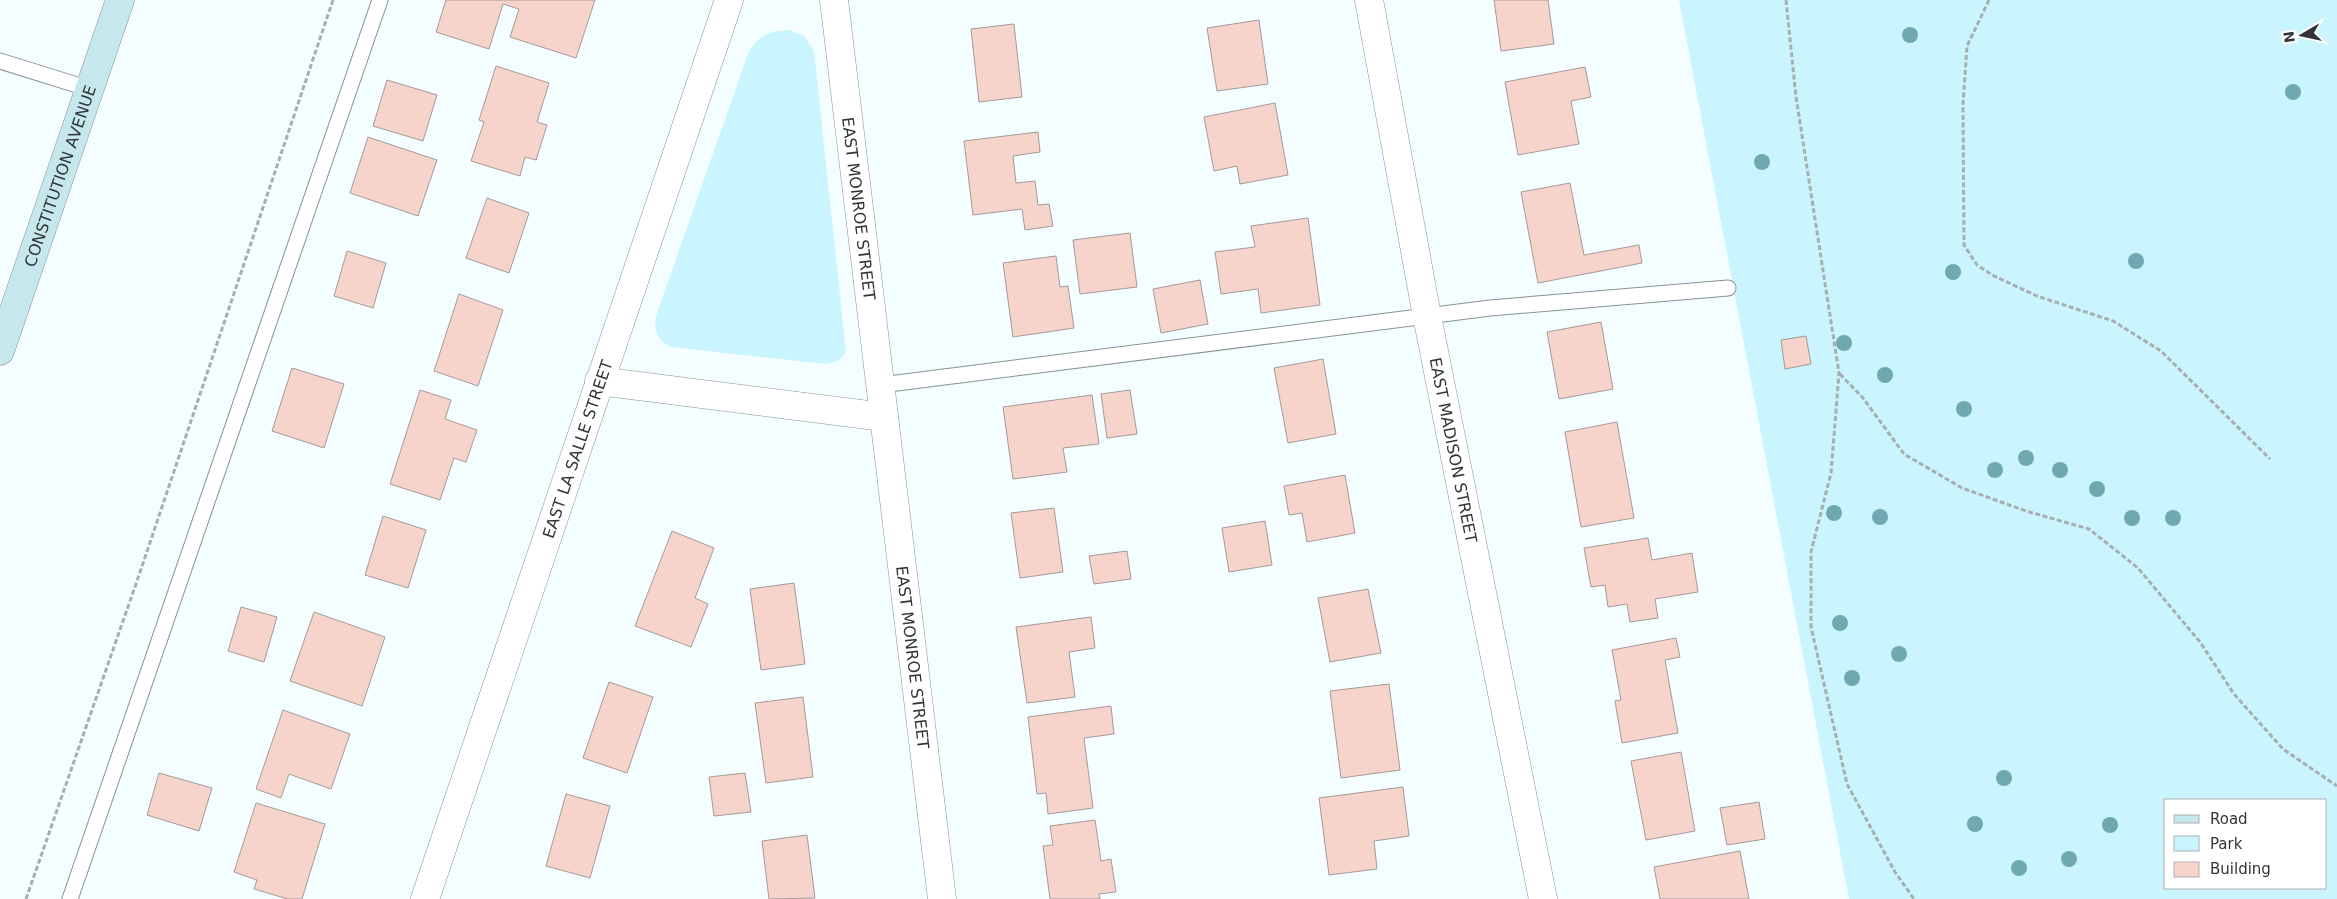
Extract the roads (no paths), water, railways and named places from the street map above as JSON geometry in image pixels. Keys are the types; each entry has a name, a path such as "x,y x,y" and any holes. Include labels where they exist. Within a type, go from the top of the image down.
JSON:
{"main road":[{"name":"CONSTITUTION AVENUE","path":"1,344 120,0"}],"street":[{"name":"EAST LA SALLE STREET","path":"425,899 729,0"},
{"name":"EAST MONROE STREET","path":"834,0 942,899"},
{"name":"EAST MADISON STREET","path":"1369,0 1427,316 1543,899"},
{"path":"599,381 884,417"}],"lane":[{"path":"70,899 380,0"},
{"path":"0,60 90,89"},
{"path":"881,385 1490,308 1728,288"}]}
